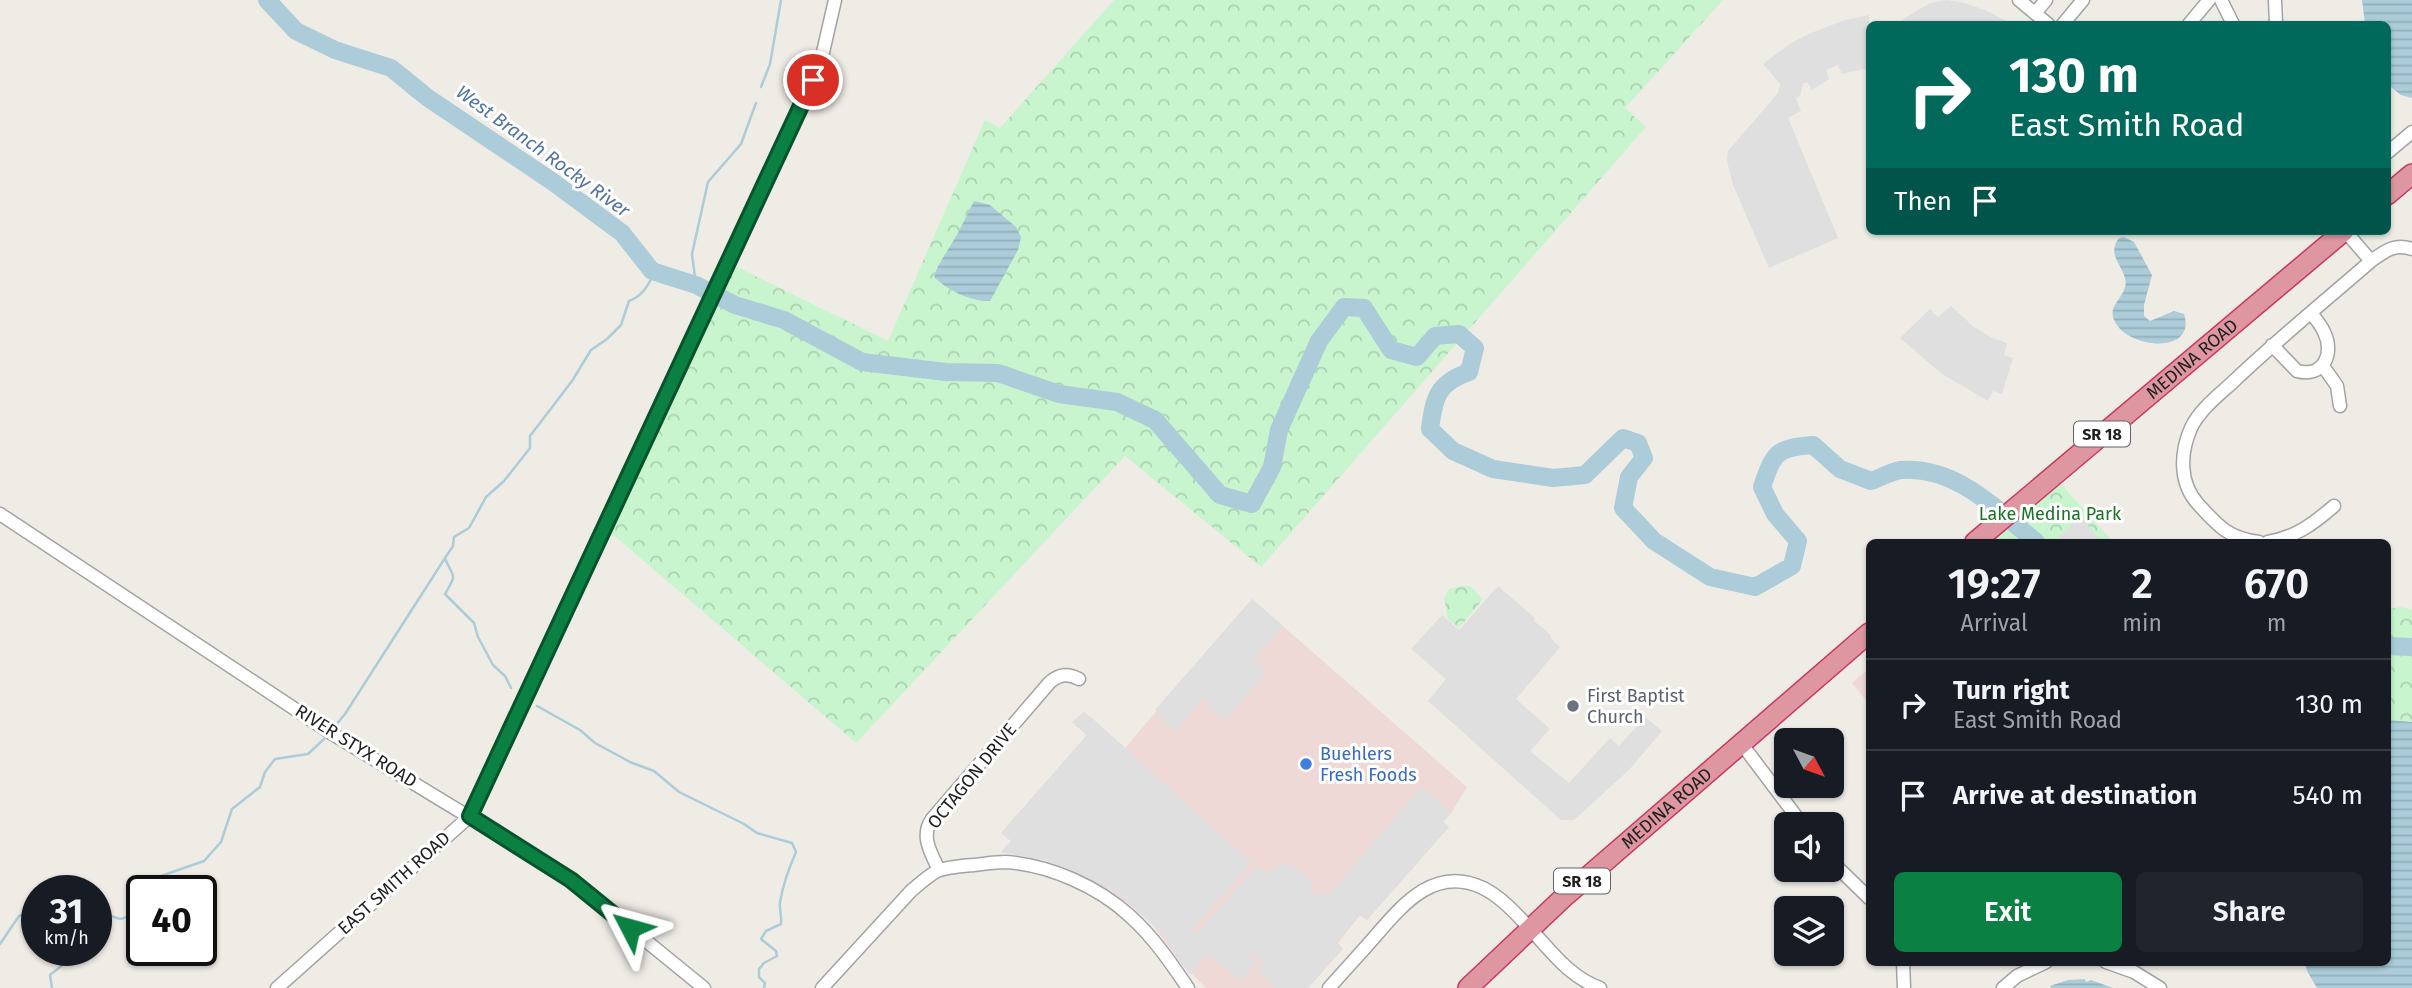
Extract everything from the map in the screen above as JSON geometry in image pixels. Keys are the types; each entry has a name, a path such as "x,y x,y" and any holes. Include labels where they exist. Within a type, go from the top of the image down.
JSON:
{"highway":[{"path":"2391,192 2412,174"},
{"name":"MEDINA ROAD","path":"1979,539 2339,235"},
{"name":"MEDINA ROAD","path":"1468,988 1597,867 1866,636"}],"street":[{"name":"EAST SMITH ROAD","path":"277,988 470,816 821,61 835,0"},
{"path":"2019,0 2044,21"},
{"path":"2035,13 2046,0"},
{"path":"2066,21 2083,0"},
{"path":"2192,21 2209,0"},
{"path":"2221,0 2232,21"},
{"path":"2275,0 2276,21"},
{"path":"2391,148 2412,132"},
{"path":"2348,235 2371,261"},
{"path":"2238,539 2217,524 2194,499 2185,481 2183,454 2192,427 2210,402 2371,261 2392,247 2412,249"},
{"path":"2272,345 2297,371 2312,373 2323,366 2329,352 2328,341 2311,313"},
{"path":"2323,366 2337,386 2340,406"},
{"path":"2285,539 2307,529 2334,506"},
{"name":"RIVER STYX ROAD","path":"0,514 331,733 571,880 704,988"},
{"name":"OCTAGON DRIVE","path":"939,870 926,837 932,819 1050,682 1070,674 1079,679"},
{"path":"1741,743 1793,812"},
{"path":"822,988 911,891 939,870 1004,862 1041,868 1090,888 1113,902 1139,924 1188,988"},
{"path":"1844,874 1866,895"},
{"path":"1329,988 1409,899 1422,890 1463,881 1499,898 1567,969 1580,979 1600,988"},
{"path":"1903,966 1904,988"},
{"path":"2003,988 2017,976 2038,966"},
{"path":"2117,966 2134,972 2160,988"}],"shaded area":[{"path":"1947,0 1964,3 2006,21 1902,21 1930,3"},
{"path":"1869,15 1869,21 1866,21 1866,69 1842,74 1838,65 1826,70 1829,79 1812,90 1807,82 1803,84 1800,96 1796,98 1801,111 1788,118 1838,238 1769,268 1733,185 1727,161 1728,151 1778,93 1780,84 1763,64 1791,43 1845,20"},
{"path":"1951,306 1973,326 1990,337 2007,343 2004,355 2013,358 2002,394 1993,391 1988,401 1942,374 1900,338 1930,309 1938,317"},
{"path":"2081,517 2099,539 2062,539 2059,536"},
{"path":"1498,586 1535,618 1534,621 1550,634 1551,639 1560,647 1516,699 1550,729 1530,751 1569,783 1610,738 1619,746 1645,717 1662,731 1629,770 1574,820 1561,820 1428,701 1446,679 1411,649 1442,615 1459,630"},
{"path":"1252,599 1467,787 1443,822 1449,827 1367,920 1360,915 1338,943 1343,949 1308,988 1206,988 1181,963 1148,919 1105,886 1046,860 1001,852 1011,841 1001,833 1087,735 1072,722 1084,712 1125,748"},
{"path":"1252,599 1283,626 1254,659 1267,672 1224,721 1207,706 1210,703 1204,698 1175,731 1155,710"},
{"path":"1866,671 1866,700 1852,683"},
{"path":"1081,715 1090,716 1252,863 1192,930 1196,934 1257,866 1265,873 1281,864 1291,865 1310,879 1313,895 1331,892 1421,787 1451,813 1443,822 1449,827 1367,920 1360,915 1336,943 1342,949 1308,988 1277,988 1257,971 1263,963 1251,952 1249,955 1256,962 1241,981 1208,954 1191,975 1178,960 1164,935 1117,893 1046,860 1001,852 1011,841 1001,833 1087,735 1072,722"}],"green space":[{"path":"1114,0 1723,0 1625,108 1646,127 1261,567 1125,456 856,743 609,531 735,266 888,341 985,120 1000,128"},
{"name":"Lake Medina Park","path":"2053,475 2110,539 1981,539"},
{"path":"1470,586 1483,599 1459,628 1448,619 1444,598 1449,589"},
{"path":"2401,607 2412,610 2412,988 2317,988 2306,966 2391,966 2391,608"}],"water":[{"path":"2362,0 2412,0 2412,98 2401,95 2391,87 2391,21 2365,21"},
{"path":"974,201 990,205 1016,227 1021,237 1018,250 990,301 975,300 960,294 934,277"},
{"path":"2124,237 2134,242 2152,275 2144,305 2144,316 2150,321 2174,311 2184,314 2185,327 2181,336 2172,342 2160,344 2134,338 2115,322 2113,310 2126,284 2114,249 2119,238"},
{"path":"2391,720 2412,722 2412,988 2317,988 2306,966 2391,966"},
{"path":"2085,979 2086,982 2091,980 2113,988 2050,986 2068,980"}],"waterway":[{"name":"West Branch Rocky River","path":"267,0 296,31 335,50 391,68 428,98 553,182 622,233 652,271 696,285 735,305 784,320 862,362 946,372 998,373 1059,394 1117,402 1155,420 1220,495 1252,504 1272,467 1279,430 1319,341 1344,307 1364,308 1391,350 1417,357 1435,336 1459,334 1475,348 1469,372 1458,376 1444,387 1433,409 1430,429 1453,451 1493,469 1553,478 1585,475 1623,438 1638,443 1644,458 1629,477 1623,508 1654,541 1710,577 1755,587 1792,566 1798,541 1775,514 1762,487 1778,454 1801,446 1813,445 1840,469 1871,481 1901,470 1940,475 1975,492 2032,539"},
{"path":"761,87 770,64 781,0"},
{"path":"696,285 692,254 708,182 741,144 756,103"},
{"path":"511,688 505,676 493,665 478,637 474,623 445,594 453,578 445,558 453,546 454,537 469,528 486,497 504,481 530,448 530,436 572,381 591,350 621,325 629,301 642,293 655,272"},
{"path":"336,725 445,558"},
{"name":"West Branch Rocky River","path":"2391,646 2412,647"},
{"path":"537,706 580,730 595,743 630,762 654,771 679,792 757,833 792,843 796,852 781,895 781,924 766,931 761,939 776,951 777,956 759,969 759,977 765,983 764,988"},
{"path":"164,875 204,861 221,842 232,809 260,787 265,772 275,759 308,754 324,739"},
{"path":"0,944 21,915"},
{"path":"112,916 126,917"},
{"path":"52,988 50,975 61,966"}],"place":[{"name":"First Baptist Church","path":"1573,706"},
{"name":"Buehlers Fresh Foods","path":"1306,764"}],"route":[{"path":"630,928 571,880 470,816 813,80"}]}
